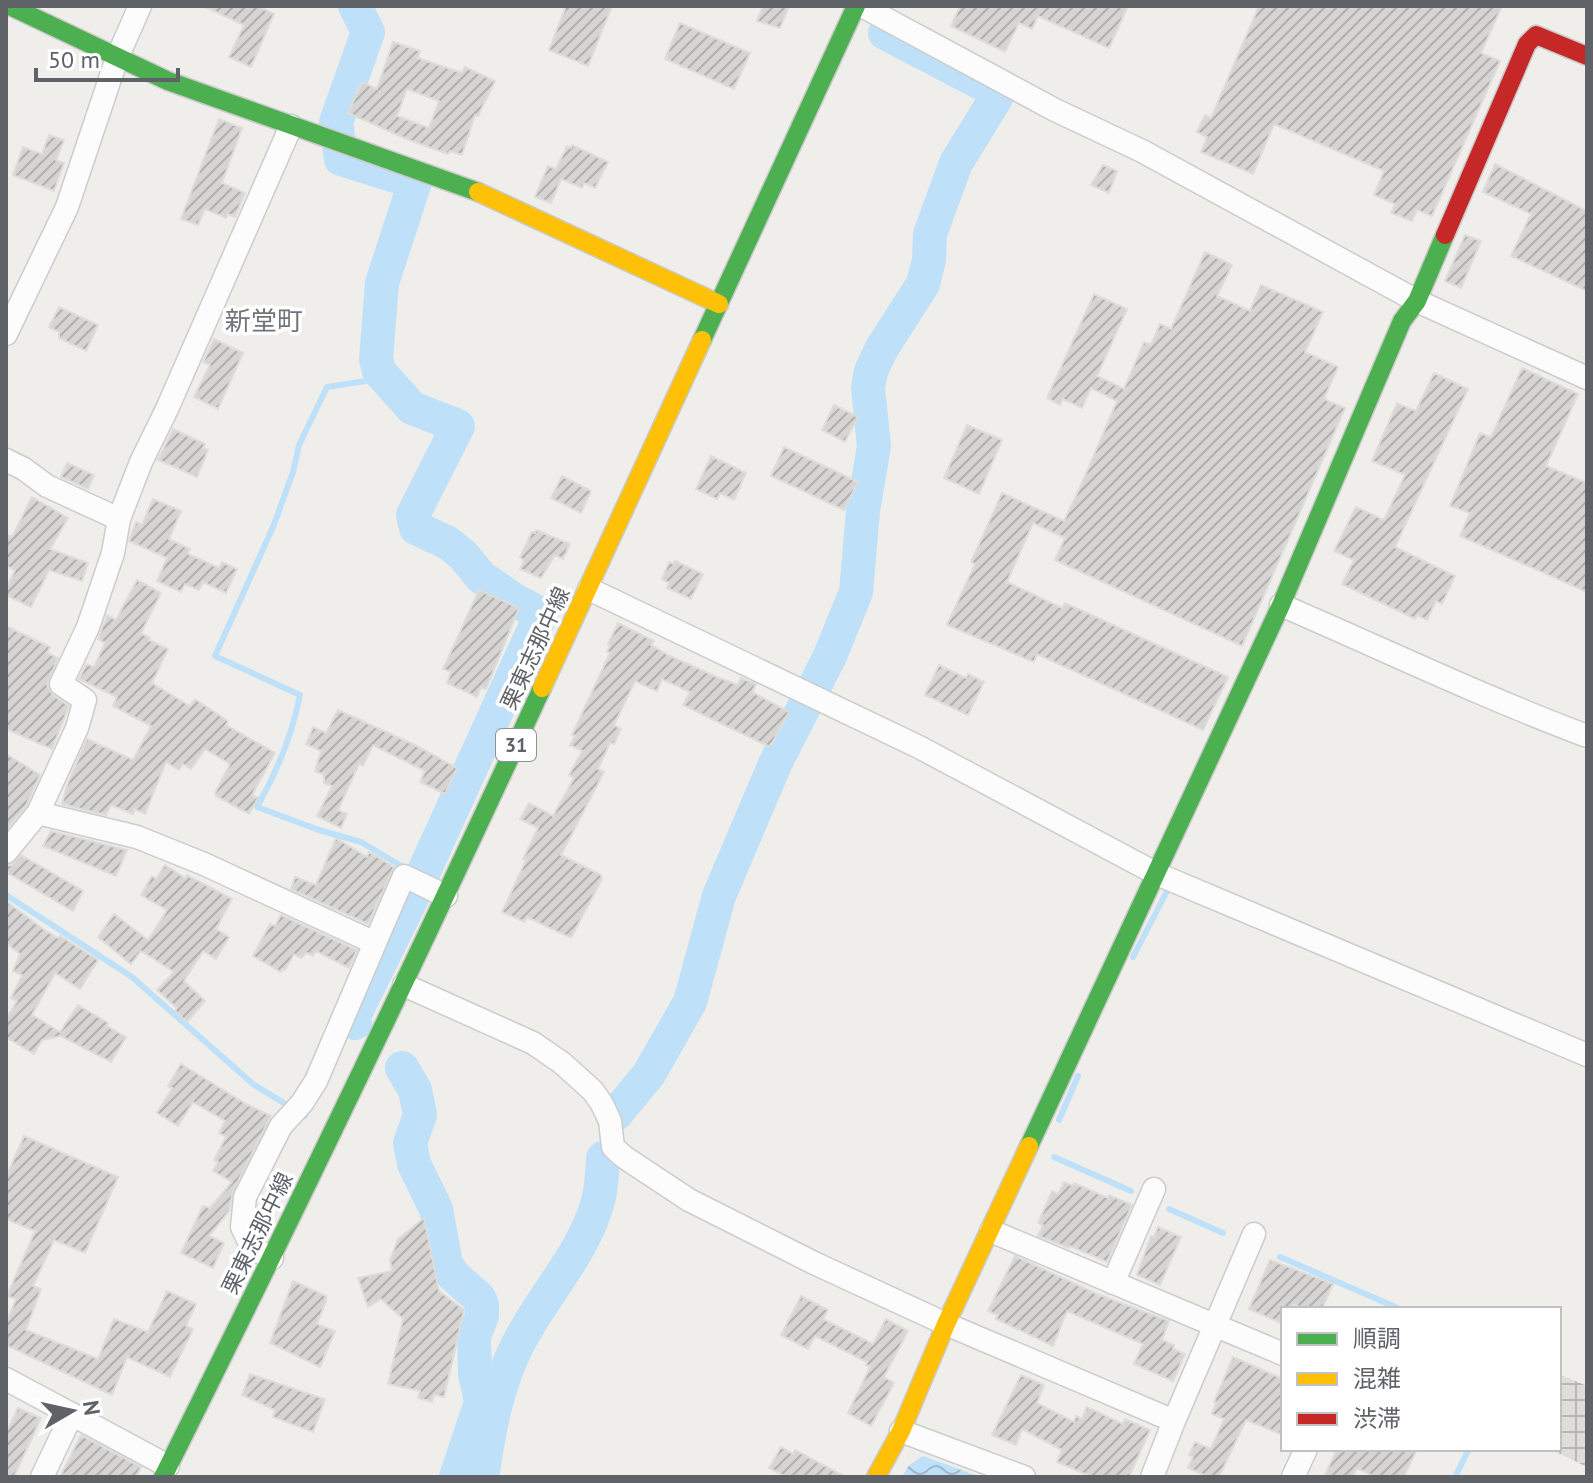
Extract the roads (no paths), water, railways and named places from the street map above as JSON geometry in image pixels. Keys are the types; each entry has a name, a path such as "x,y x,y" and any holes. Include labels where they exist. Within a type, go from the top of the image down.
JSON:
{"street":[{"path":"10,6 189,90 366,149 478,192 719,304"},
{"path":"6,334 67,207 117,58 140,6"},
{"name":"栗東志那中線","path":"166,1471 446,896 856,6"},
{"path":"862,6 1055,110 1142,151 1417,301 1587,378"},
{"path":"876,1477 901,1431 946,1324 1281,605 1402,321 1417,301 1527,44 1536,35 1587,56"},
{"path":"6,852 38,813 77,728 85,700 61,684 88,627 113,553 119,519 141,462 291,126"},
{"path":"6,460 47,486 119,519"},
{"path":"589,589 919,747 1157,874 1587,1055"},
{"path":"1281,605 1515,709 1587,736"},
{"path":"38,813 137,837 204,864 375,943"},
{"path":"272,1258 252,1248 242,1227 245,1197 281,1126 302,1103 316,1081 404,876 446,896"},
{"path":"404,985 533,1043 562,1063 593,1091 602,1104 610,1121 613,1147 689,1200 814,1263 946,1324 1174,1421"},
{"path":"1113,1283 1154,1189"},
{"path":"991,1231 1281,1353"},
{"path":"1152,1477 1254,1234"},
{"path":"6,1379 72,1414 166,1471"},
{"path":"42,1477 72,1414"},
{"path":"901,1431 1024,1477"},
{"path":"1293,1477 1305,1451"}],"water":[{"path":"923,1456 981,1477 902,1477 909,1465"}],"waterway":[{"path":"355,6 368,32 336,122 341,159 415,182 382,283 376,359 379,371 412,408 458,426 413,515 416,528 448,543 463,555 481,577 541,614 420,880"},
{"path":"616,1114 649,1074 690,1002 719,896 775,764 830,656 856,592 863,511 874,446 868,388 871,371 923,284 929,260 930,234 956,163 996,98 996,91 885,33"},
{"path":"379,371 366,381 327,387 299,445 293,472 273,527 215,656 300,695 283,752 257,807 361,842 408,870"},
{"path":"1133,957 1166,893"},
{"path":"6,895 132,977 253,1084 305,1116"},
{"path":"355,1023 352,1020 412,898"},
{"path":"402,1068 415,1090 420,1115 410,1143 414,1164 436,1209 446,1264 482,1305 482,1316 474,1336 475,1374 481,1402 456,1477"},
{"path":"1059,1120 1078,1076"},
{"path":"1054,1157 1131,1191"},
{"path":"482,1477 504,1378 527,1328 583,1239 598,1201 603,1158"},
{"path":"1169,1209 1223,1233"},
{"path":"1280,1257 1395,1307"},
{"path":"1455,1477 1468,1451"}],"district":[{"name":"新堂町","path":"264,320"}]}
